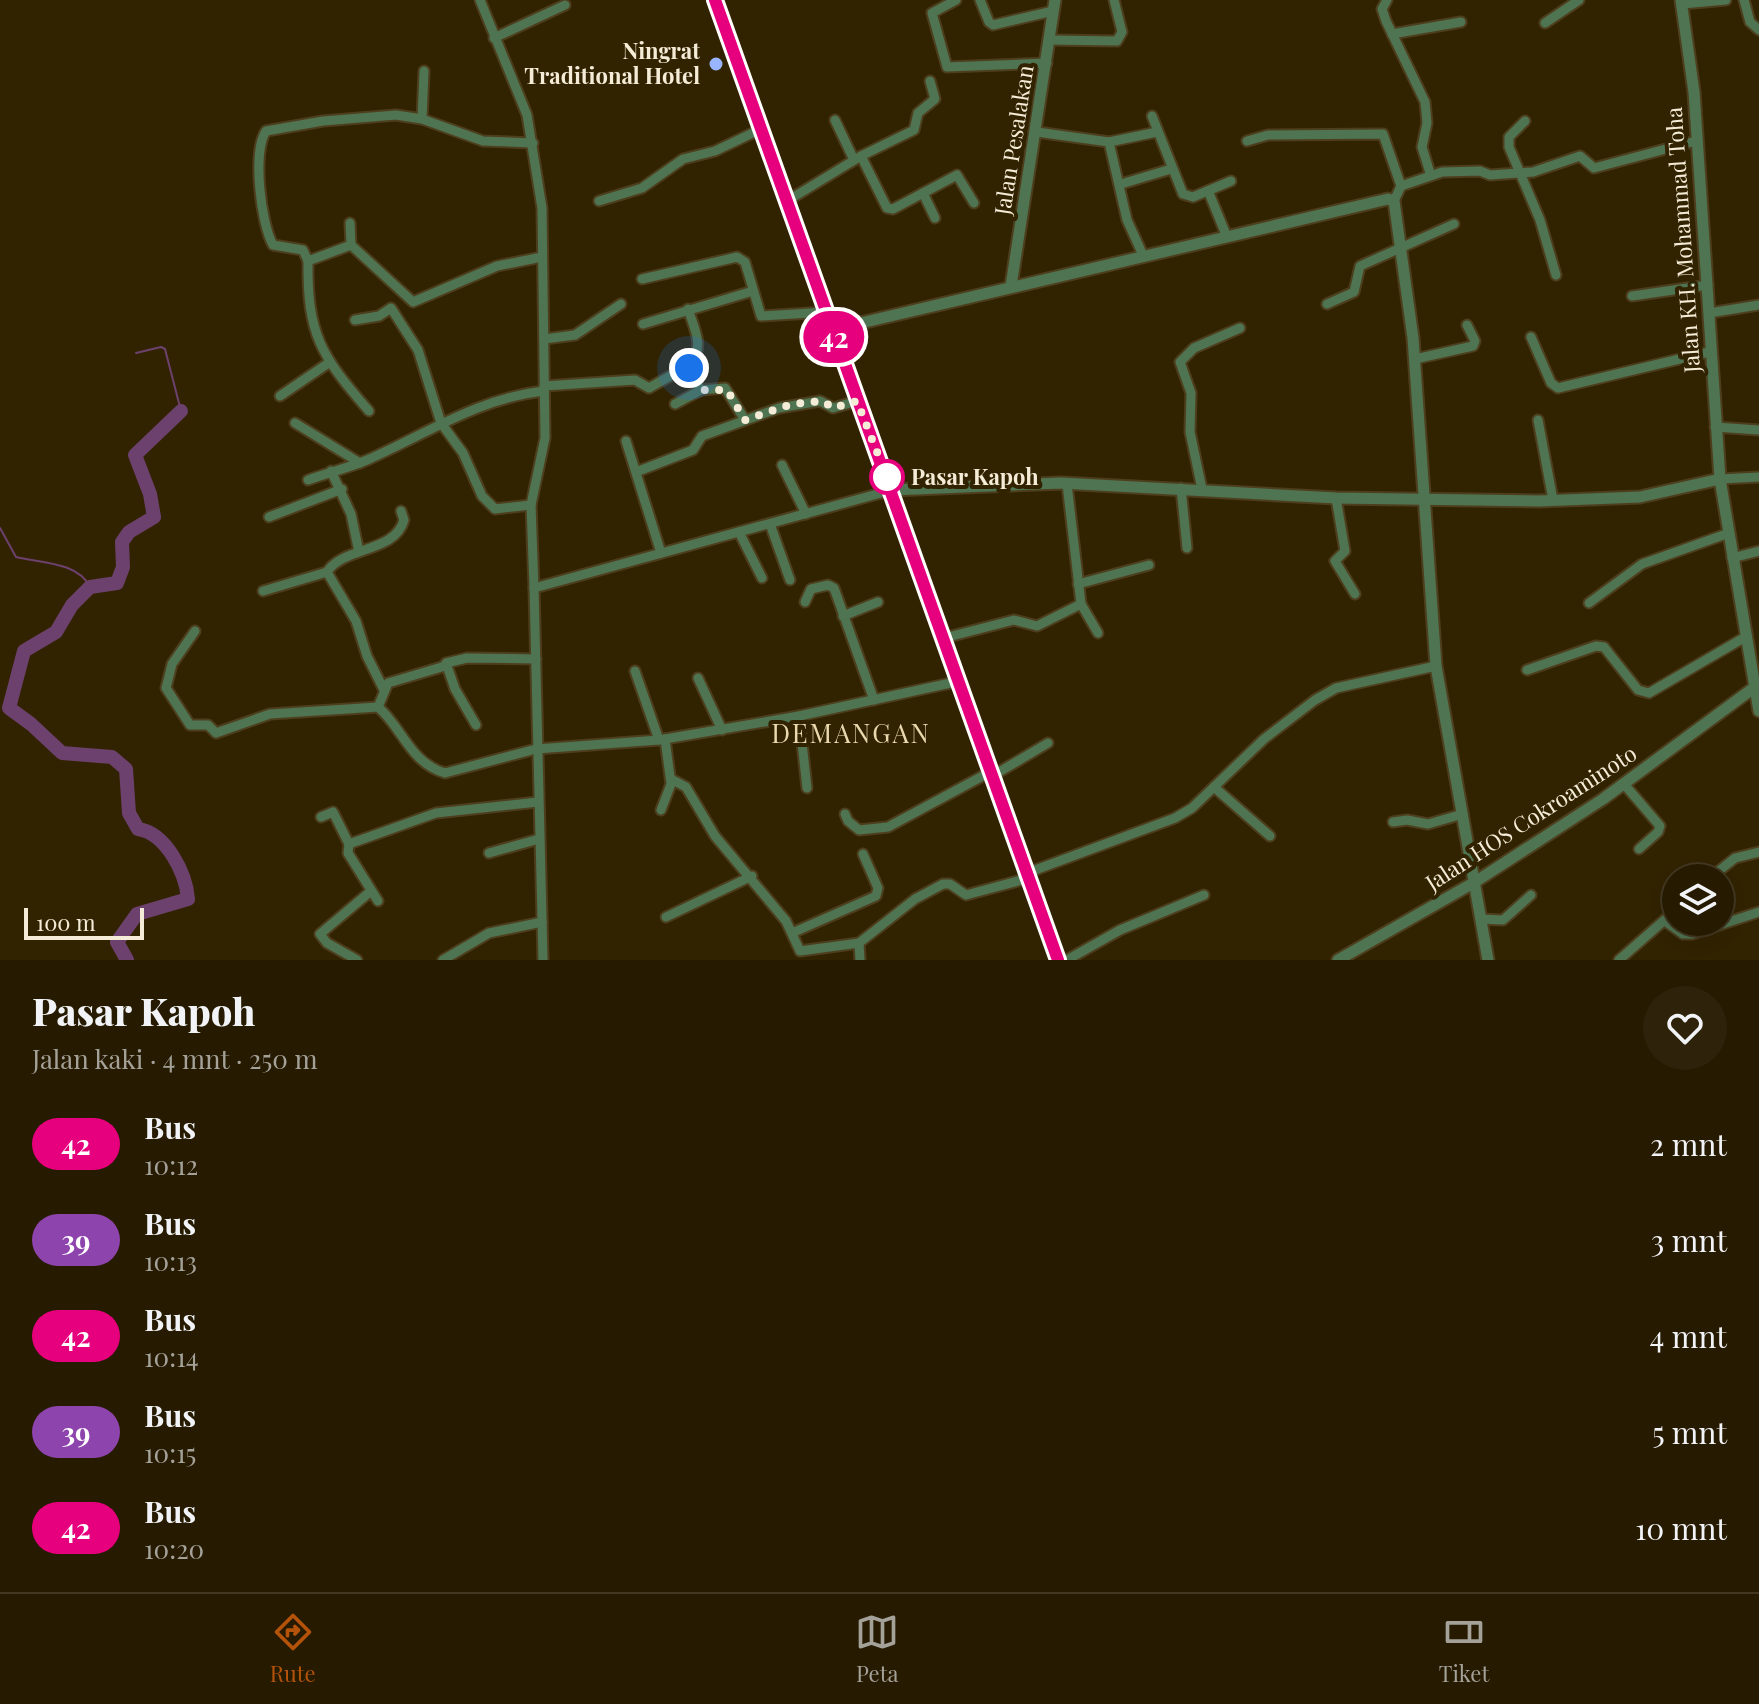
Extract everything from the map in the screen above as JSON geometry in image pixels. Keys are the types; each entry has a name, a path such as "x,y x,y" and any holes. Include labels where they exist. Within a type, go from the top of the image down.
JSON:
{"main road":[{"path":"715,0 1058,960"}],"street":[{"path":"480,0 519,93 533,143 542,208 544,448 531,505 543,960"},
{"path":"956,0 932,12 947,67 1047,63"},
{"path":"980,0 993,25 1054,5"},
{"path":"1050,40 1117,41 1122,32 1114,0"},
{"path":"1387,0 1382,9 1425,102 1427,123 1422,147 1430,173"},
{"path":"1545,23 1579,0"},
{"path":"1681,2 1726,0"},
{"path":"1744,0 1750,22 1759,30"},
{"name":"Jalan KH. Mohammad Toha","path":"1681,2 1689,37 1720,479 1758,708"},
{"path":"494,38 565,5"},
{"name":"Jalan Pesalakan","path":"1011,286 1037,132 1054,5"},
{"path":"1392,34 1461,22"},
{"path":"422,119 424,71"},
{"path":"787,201 858,158 916,128 918,113 935,99 930,81"},
{"path":"1152,116 1171,169 1187,197 1209,193 1231,181"},
{"path":"369,411 330,362 308,308 308,261 303,250 276,247 270,242 258,161 264,133 270,129 361,117 422,119 483,141 533,143"},
{"path":"835,120 887,208 893,209 957,175 974,203"},
{"path":"1525,121 1508,141 1556,275"},
{"path":"599,201 642,188 683,159 721,149 761,129"},
{"path":"1037,132 1109,142 1157,132"},
{"path":"1247,141 1296,134 1322,137 1383,134 1401,186"},
{"path":"1488,960 1436,666 1415,359 1394,201 1401,186 1430,173 1520,173 1547,168 1580,156 1591,167 1598,168 1696,141"},
{"path":"1109,142 1127,220 1143,255"},
{"path":"1121,184 1171,169"},
{"path":"923,193 935,218"},
{"path":"1209,193 1227,237"},
{"path":"831,330 1143,255 1388,199 1394,201"},
{"path":"350,223 351,245 416,303 497,266 542,257"},
{"path":"1327,304 1356,289 1360,266 1401,250 1439,228 1454,224"},
{"path":"308,261 351,245"},
{"path":"642,279 737,257 745,262 761,316 826,312"},
{"path":"1632,296 1708,285"},
{"path":"643,324 753,291"},
{"path":"355,320 379,316 405,295"},
{"path":"544,339 575,335 621,304"},
{"path":"1709,313 1759,305"},
{"path":"391,308 418,350 441,423 463,453 487,503 502,510 531,505"},
{"path":"308,480 360,463 441,423 506,396 544,388 635,380 649,388 688,367 699,354 700,346 688,309"},
{"path":"1415,359 1473,346 1475,341 1467,325"},
{"path":"1202,489 1191,441 1191,393 1180,362 1194,348 1240,328"},
{"path":"1531,337 1551,383 1558,388 1709,352"},
{"path":"280,396 330,362"},
{"path":"688,367 701,390"},
{"path":"675,404 701,390 725,388 745,420"},
{"path":"636,472 693,450 702,436 792,404 823,401 833,408 857,401"},
{"path":"1538,420 1553,500"},
{"path":"295,423 360,463"},
{"path":"1715,427 1759,430"},
{"path":"626,441 661,553"},
{"path":"782,465 806,514"},
{"path":"331,471 342,489 359,552"},
{"path":"534,588 892,490 1067,484 1336,498 1553,500 1640,497 1720,479 1759,477"},
{"path":"1067,484 1081,604 1098,633"},
{"path":"1181,488 1187,548"},
{"path":"269,517 342,489"},
{"path":"1336,498 1345,551 1335,561 1355,594"},
{"path":"263,591 327,572 332,565 398,533 403,524 401,511"},
{"path":"770,524 790,580"},
{"path":"739,532 762,578"},
{"path":"1589,603 1642,564 1729,533"},
{"path":"1732,558 1759,551"},
{"path":"1078,584 1149,565"},
{"path":"327,572 356,621 367,656 383,688 378,707"},
{"path":"805,602 807,590 831,586 874,700"},
{"path":"843,616 878,602"},
{"path":"944,638 1014,620 1037,626 1081,604"},
{"path":"195,631 172,664 166,688 190,725 208,725 216,733 270,714 378,707"},
{"path":"1527,670 1596,646 1604,647 1638,690 1649,693 1747,636"},
{"path":"383,688 445,666 449,661 467,658 536,659"},
{"path":"445,666 476,725"},
{"path":"671,779 686,787 715,836 752,876 792,933 797,955 859,943 915,899 943,884 950,884 966,895 1028,876 1175,818 1287,720 1336,688 1436,666"},
{"path":"635,671 662,740 671,779 661,810"},
{"path":"698,678 722,730"},
{"path":"378,707 406,744 428,764 445,773 536,749 662,740 799,716 960,681"},
{"name":"Jalan HOS Cokroaminoto","path":"1338,960 1475,882 1624,784 1755,687"},
{"path":"1740,701 1758,708"},
{"path":"799,716 807,788"},
{"path":"845,814 859,830 888,827 1048,743"},
{"path":"1624,784 1660,826 1658,832 1639,849"},
{"path":"1214,787 1270,836"},
{"path":"349,844 436,813 538,802"},
{"path":"321,817 333,812 349,844 348,853 378,901"},
{"path":"1393,822 1407,820 1428,824 1463,814"},
{"path":"489,853 539,839"},
{"path":"1728,864 1735,858 1759,852"},
{"path":"792,933 876,896 878,888 863,854"},
{"path":"666,917 752,876"},
{"path":"357,960 327,943 320,934 371,891"},
{"path":"1067,960 1120,930 1204,895"},
{"path":"1481,919 1503,920 1531,895"},
{"path":"1734,920 1759,912"},
{"path":"443,960 489,933 542,922"},
{"path":"1619,960 1662,924"},
{"path":"859,943 860,960"}],"waterway":[{"path":"136,353 161,347 165,349 181,411"},
{"path":"127,960 117,942 137,914 188,899 179,866 166,846 148,832 138,829 129,813 126,769 112,757 62,753 9,708 24,651 56,632 72,605 90,587 117,583 123,567 122,542 129,532 154,517 150,494 135,455 181,411"},
{"path":"0,528 16,557 68,568 90,587"}],"bus line":[{"name":"42","path":"715,0 1058,960"}],"place":[{"name":"Ningrat Traditional Hotel","path":"716,64"},
{"name":"Pasar Kapoh","path":"887,477"}],"district":[{"name":"DEMANGAN","path":"851,734"}],"route":[{"path":"689,368 701,390 725,388 745,420 792,404 823,401 833,408 857,401 888,480 887,477"}]}
